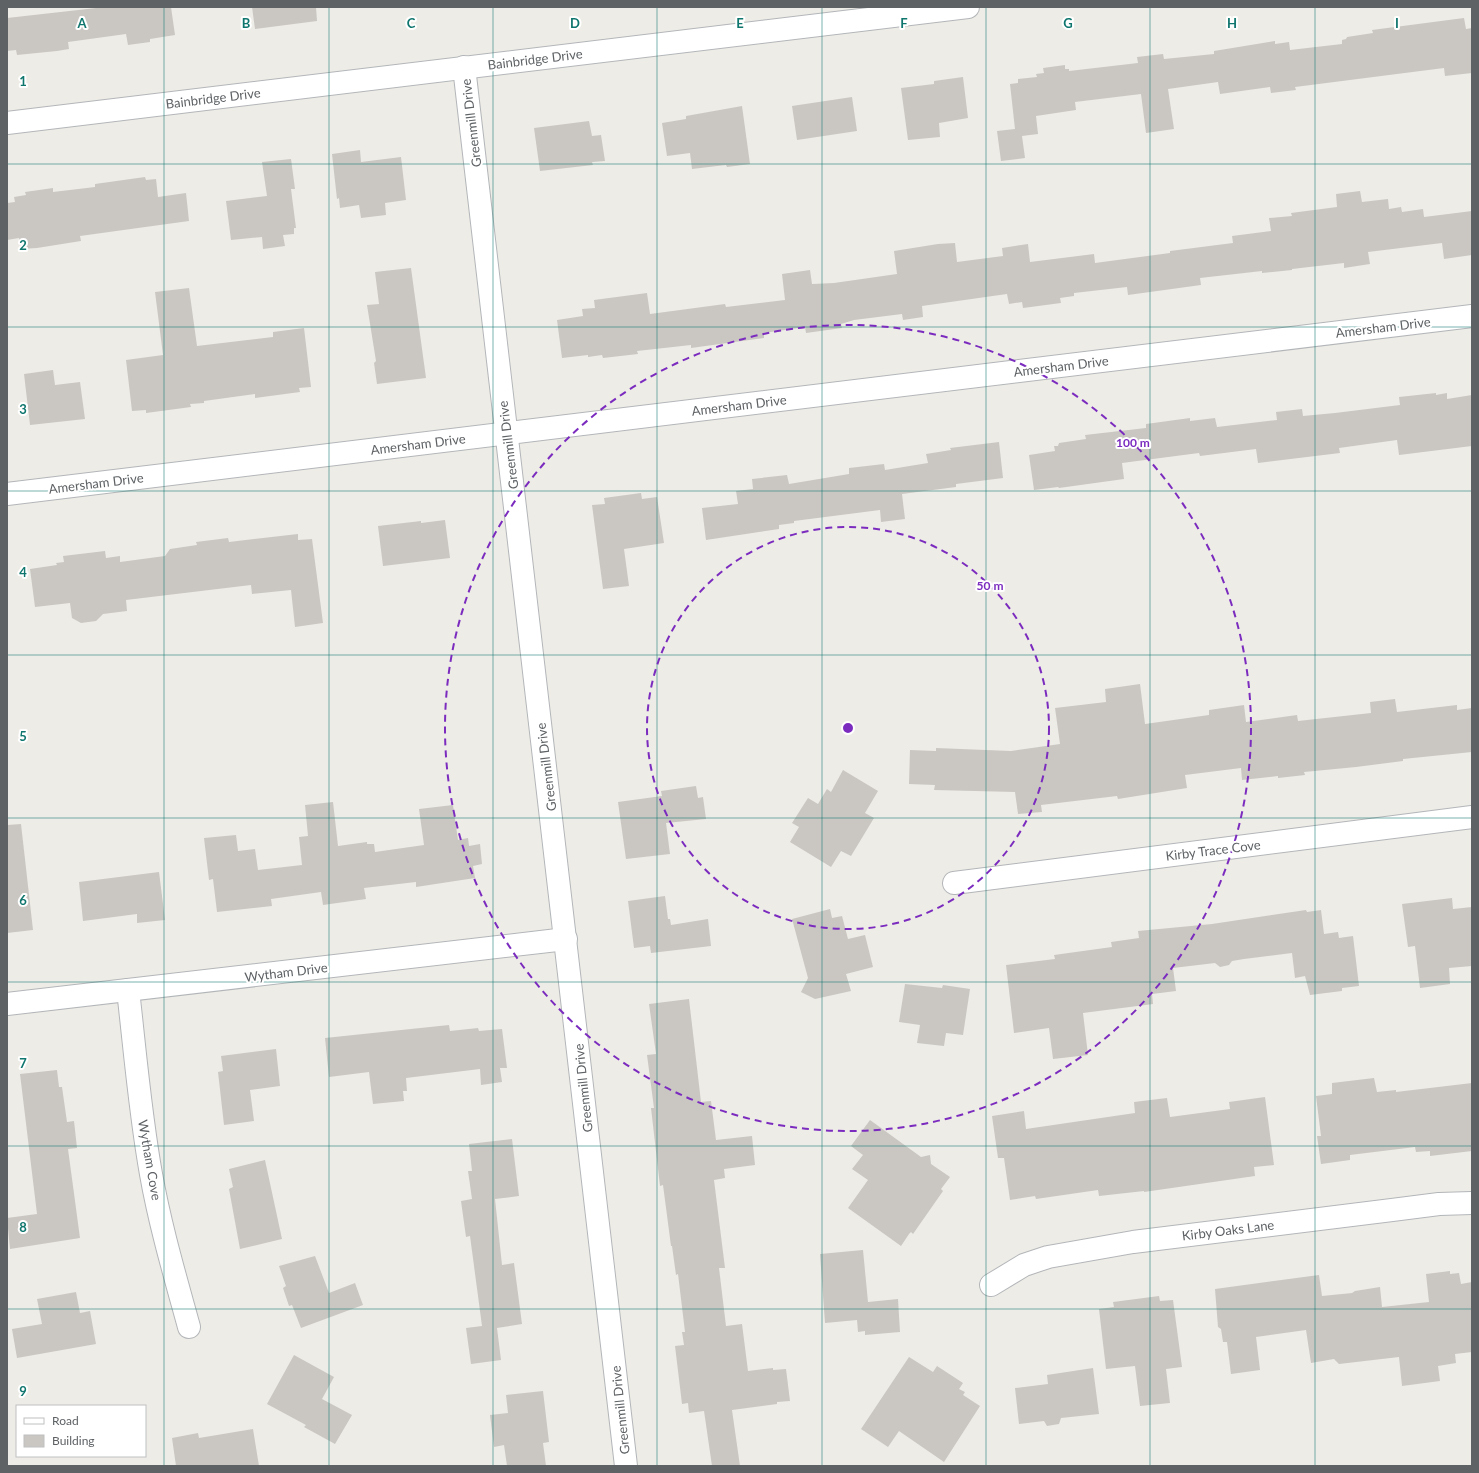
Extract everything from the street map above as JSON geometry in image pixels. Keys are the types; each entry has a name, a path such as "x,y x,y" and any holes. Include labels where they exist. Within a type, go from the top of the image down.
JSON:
{"street":[{"name":"Bainbridge Drive","path":"7,123 968,7"},
{"name":"Greenmill Drive","path":"464,67 626,1466"},
{"name":"Amersham Drive","path":"7,494 1472,316"},
{"name":"Kirby Trace Cove","path":"954,883 1472,817"},
{"name":"Wytham Drive","path":"7,1004 566,939"},
{"name":"Wytham Cove","path":"128,990 142,1112 151,1173 161,1223 189,1327"},
{"name":"Kirby Oaks Lane","path":"991,1285 1024,1265 1048,1257 1103,1247 1439,1204 1472,1203"}],"building":[{"path":"105,7 171,7 175,35 150,39 150,42 128,45 126,34 68,42 69,49 57,51 17,55 16,50 7,51 7,18"},
{"path":"252,7 316,7 317,21 255,29"},
{"path":"1464,18 1466,29 1472,28 1472,73 1445,76 1444,68 1295,87 1296,90 1271,93 1270,87 1220,94 1218,82 1168,89 1174,129 1146,133 1141,94 1075,102 1076,110 1036,116 1038,134 1022,136 1025,158 1001,161 997,131 1015,129 1010,84 1018,83 1018,79 1037,77 1036,74 1044,73 1043,68 1065,65 1065,69 1069,69 1069,71 1138,63 1137,57 1163,54 1164,59 1214,54 1214,51 1275,41 1275,44 1289,42 1290,50 1342,44 1342,40 1346,39 1347,37 1373,33 1372,30"},
{"path":"963,77 968,118 939,123 940,137 908,140 901,88 934,84 934,81"},
{"path":"852,97 857,131 797,140 792,106"},
{"path":"742,106 750,164 692,169 690,153 667,156 662,123 686,119 686,116"},
{"path":"589,121 592,136 601,135 605,161 592,162 593,165 540,171 534,128"},
{"path":"360,150 361,162 401,157 406,200 385,203 386,215 361,218 359,205 340,208 339,198 337,199 332,154"},
{"path":"291,159 295,189 291,189 296,228 294,228 294,234 283,235 285,246 263,249 262,237 231,240 226,201 267,196 262,162"},
{"path":"145,177 146,180 156,179 158,197 186,193 189,221 80,236 81,241 37,248 21,249 19,238 7,240 7,203 15,202 14,197 26,195 25,192 53,188 53,192 95,187 95,184"},
{"path":"1360,191 1362,202 1388,199 1389,209 1401,207 1402,212 1423,209 1424,217 1472,211 1472,255 1444,259 1442,243 1368,252 1370,264 1344,268 1344,263 1292,270 1262,273 1262,271 1200,278 1201,285 1128,295 1127,287 1074,293 1074,296 1060,298 1061,303 1023,308 1022,302 1009,304 1007,294 922,306 923,317 903,320 902,314 854,320 841,324 842,328 806,333 805,327 764,333 764,338 691,348 691,345 637,351 638,354 603,358 602,355 588,357 588,355 562,358 557,320 583,316 582,309 595,308 594,300 647,293 650,314 725,304 726,307 785,300 782,274 810,270 812,284 834,283 897,274 894,251 938,244 955,243 957,262 1003,256 1002,248 1028,244 1030,262 1094,254 1095,263 1170,253 1170,251 1233,243 1232,236 1271,231 1269,218 1292,216 1291,213 1337,207 1336,194"},
{"path":"411,268 426,378 377,384 374,363 376,361 367,305 379,304 375,272"},
{"path":"189,288 197,346 273,337 273,332 304,328 311,387 299,388 300,392 255,398 255,394 204,401 204,403 190,404 191,407 146,413 146,410 132,411 126,360 163,355 155,292"},
{"path":"53,370 55,385 80,382 85,419 30,425 24,374"},
{"path":"1436,393 1436,395 1447,393 1447,399 1472,395 1472,446 1399,455 1397,440 1339,448 1340,453 1258,463 1256,449 1200,456 1199,453 1122,463 1124,479 1034,490 1029,455 1055,451 1054,446 1058,446 1059,443 1086,439 1085,435 1146,428 1146,424 1190,418 1190,421 1215,418 1217,427 1277,420 1276,412 1302,409 1303,416 1335,413 1400,405 1399,397"},
{"path":"999,442 1003,478 956,484 956,487 902,494 905,519 881,522 880,510 794,521 794,523 779,525 779,529 706,540 702,508 738,504 736,491 753,489 752,479 787,475 789,484 849,474 849,468 884,464 885,470 928,463 926,454 951,450 950,448"},
{"path":"641,493 642,499 657,497 664,543 624,549 629,586 603,589 592,505 605,504 604,498"},
{"path":"445,520 450,558 383,566 378,526"},
{"path":"298,534 298,540 312,539 323,623 295,627 291,590 252,594 251,585 126,600 127,611 103,614 96,621 81,623 72,618 70,603 35,607 30,569 57,565 56,563 64,562 63,556 105,551 106,558 120,556 120,562 165,556 170,549 197,545 196,542 228,538 229,542"},
{"path":"1140,684 1145,724 1209,715 1209,710 1244,705 1246,722 1297,715 1298,721 1371,713 1370,702 1395,699 1397,712 1457,705 1457,710 1472,708 1472,752 1403,759 1403,761 1304,772 1305,775 1278,778 1278,776 1242,780 1241,768 1185,775 1187,788 1118,799 1117,796 1041,805 1042,812 1018,814 1015,792 934,790 935,785 909,784 910,750 936,751 936,748 1011,751 1060,744 1055,708 1106,702 1105,689"},
{"path":"843,770 878,791 865,813 874,818 851,856 841,851 831,867 790,842 799,827 792,823 808,798 818,804 827,789 831,792"},
{"path":"696,786 698,798 703,797 706,819 666,823 670,854 626,859 618,802 662,796 661,791"},
{"path":"333,802 338,846 367,842 367,844 374,844 375,852 424,845 419,809 453,805 458,840 468,838 469,846 480,844 482,864 473,866 475,878 416,887 416,882 364,888 366,899 323,905 321,892 271,899 272,906 217,912 213,879 209,880 204,838 236,835 238,851 255,849 258,870 302,865 299,837 308,836 305,805"},
{"path":"21,824 33,930 7,933 7,825"},
{"path":"159,872 165,920 137,923 137,914 83,921 79,882"},
{"path":"665,896 668,919 670,919 671,925 708,919 711,946 651,953 650,946 634,948 628,901"},
{"path":"1452,898 1453,909 1472,907 1472,966 1449,968 1450,984 1420,988 1415,946 1408,947 1402,904"},
{"path":"830,909 832,918 842,916 848,939 865,935 873,967 846,974 851,991 815,999 801,992 808,978 792,919"},
{"path":"1306,910 1307,912 1321,910 1324,934 1338,932 1339,938 1353,936 1359,986 1342,988 1342,991 1310,995 1305,976 1295,978 1292,953 1232,961 1229,965 1220,967 1215,963 1173,968 1176,991 1152,994 1153,1004 1083,1013 1088,1055 1053,1059 1049,1028 1014,1033 1006,965 1055,959 1054,955 1112,947 1111,942 1139,938 1138,931 1212,924"},
{"path":"905,984 942,988 943,985 970,989 963,1035 946,1033 944,1046 917,1043 920,1025 899,1022"},
{"path":"689,999 701,1102 711,1101 716,1140 752,1136 755,1165 724,1169 725,1178 714,1180 725,1268 719,1268 726,1326 742,1324 748,1371 773,1368 773,1370 786,1369 790,1401 732,1410 740,1466 712,1466 704,1411 689,1413 688,1403 682,1404 675,1346 684,1345 682,1332 685,1332 678,1274 676,1275 671,1246 663,1185 660,1186 651,1108 654,1108 647,1055 656,1054 649,1004"},
{"path":"449,1025 450,1031 478,1028 479,1031 502,1029 507,1068 500,1068 502,1082 481,1085 480,1069 406,1078 407,1091 403,1091 404,1101 373,1104 369,1072 329,1077 325,1038"},
{"path":"276,1049 280,1086 250,1090 254,1121 224,1125 218,1072 223,1071 221,1056"},
{"path":"57,1070 59,1087 62,1087 67,1122 74,1121 77,1148 68,1149 80,1238 10,1249 7,1218 37,1214 20,1074"},
{"path":"1374,1078 1377,1092 1396,1090 1396,1092 1472,1083 1472,1151 1430,1156 1430,1151 1416,1152 1415,1147 1350,1155 1350,1160 1321,1164 1317,1136 1321,1136 1316,1096 1332,1094 1332,1083"},
{"path":"1265,1097 1274,1165 1254,1167 1255,1176 1144,1192 1099,1196 1098,1190 1036,1199 1035,1196 1010,1200 1004,1158 998,1158 992,1116 1024,1111 1026,1129 1135,1113 1134,1102 1167,1098 1170,1117 1230,1109 1229,1102"},
{"path":"870,1120 921,1157 930,1155 931,1164 950,1177 941,1189 943,1191 913,1234 911,1232 901,1246 848,1208 868,1180 852,1169 863,1155 851,1146"},
{"path":"512,1139 519,1196 495,1199 502,1265 514,1263 522,1324 497,1328 501,1360 471,1364 466,1328 482,1326 470,1236 466,1237 461,1201 472,1199 468,1171 472,1171 469,1144"},
{"path":"265,1160 282,1239 240,1249 229,1189 233,1187 229,1169"},
{"path":"863,1250 868,1302 898,1299 900,1332 865,1335 865,1331 858,1332 857,1320 825,1323 820,1254"},
{"path":"315,1256 329,1293 355,1283 363,1305 301,1328 292,1305 289,1306 283,1288 286,1286 279,1266"},
{"path":"1450,1271 1450,1274 1459,1273 1461,1284 1472,1282 1472,1352 1455,1354 1456,1363 1438,1366 1440,1381 1402,1386 1399,1357 1339,1364 1334,1359 1311,1363 1306,1330 1256,1337 1260,1370 1231,1374 1227,1342 1223,1342 1221,1329 1218,1327 1215,1289 1319,1275 1322,1296 1352,1293 1355,1291 1380,1287 1382,1307 1429,1302 1426,1274"},
{"path":"76,1292 80,1313 90,1311 96,1344 17,1358 12,1329 42,1324 37,1299"},
{"path":"1159,1296 1160,1301 1173,1300 1182,1367 1166,1369 1170,1403 1140,1406 1135,1366 1106,1369 1099,1309 1114,1307 1113,1302"},
{"path":"294,1355 334,1377 322,1399 352,1415 335,1444 304,1427 306,1425 267,1404"},
{"path":"909,1357 933,1372 937,1366 963,1383 959,1389 965,1392 963,1395 980,1406 944,1462 899,1431 888,1447 861,1429"},
{"path":"1093,1368 1099,1414 1061,1418 1059,1424 1047,1426 1044,1421 1019,1424 1015,1388 1048,1384 1047,1375"},
{"path":"543,1391 549,1442 543,1443 546,1466 507,1466 504,1445 494,1447 490,1415 508,1413 506,1395"},
{"path":"253,1429 259,1466 176,1466 172,1438 198,1433 199,1438"}]}
